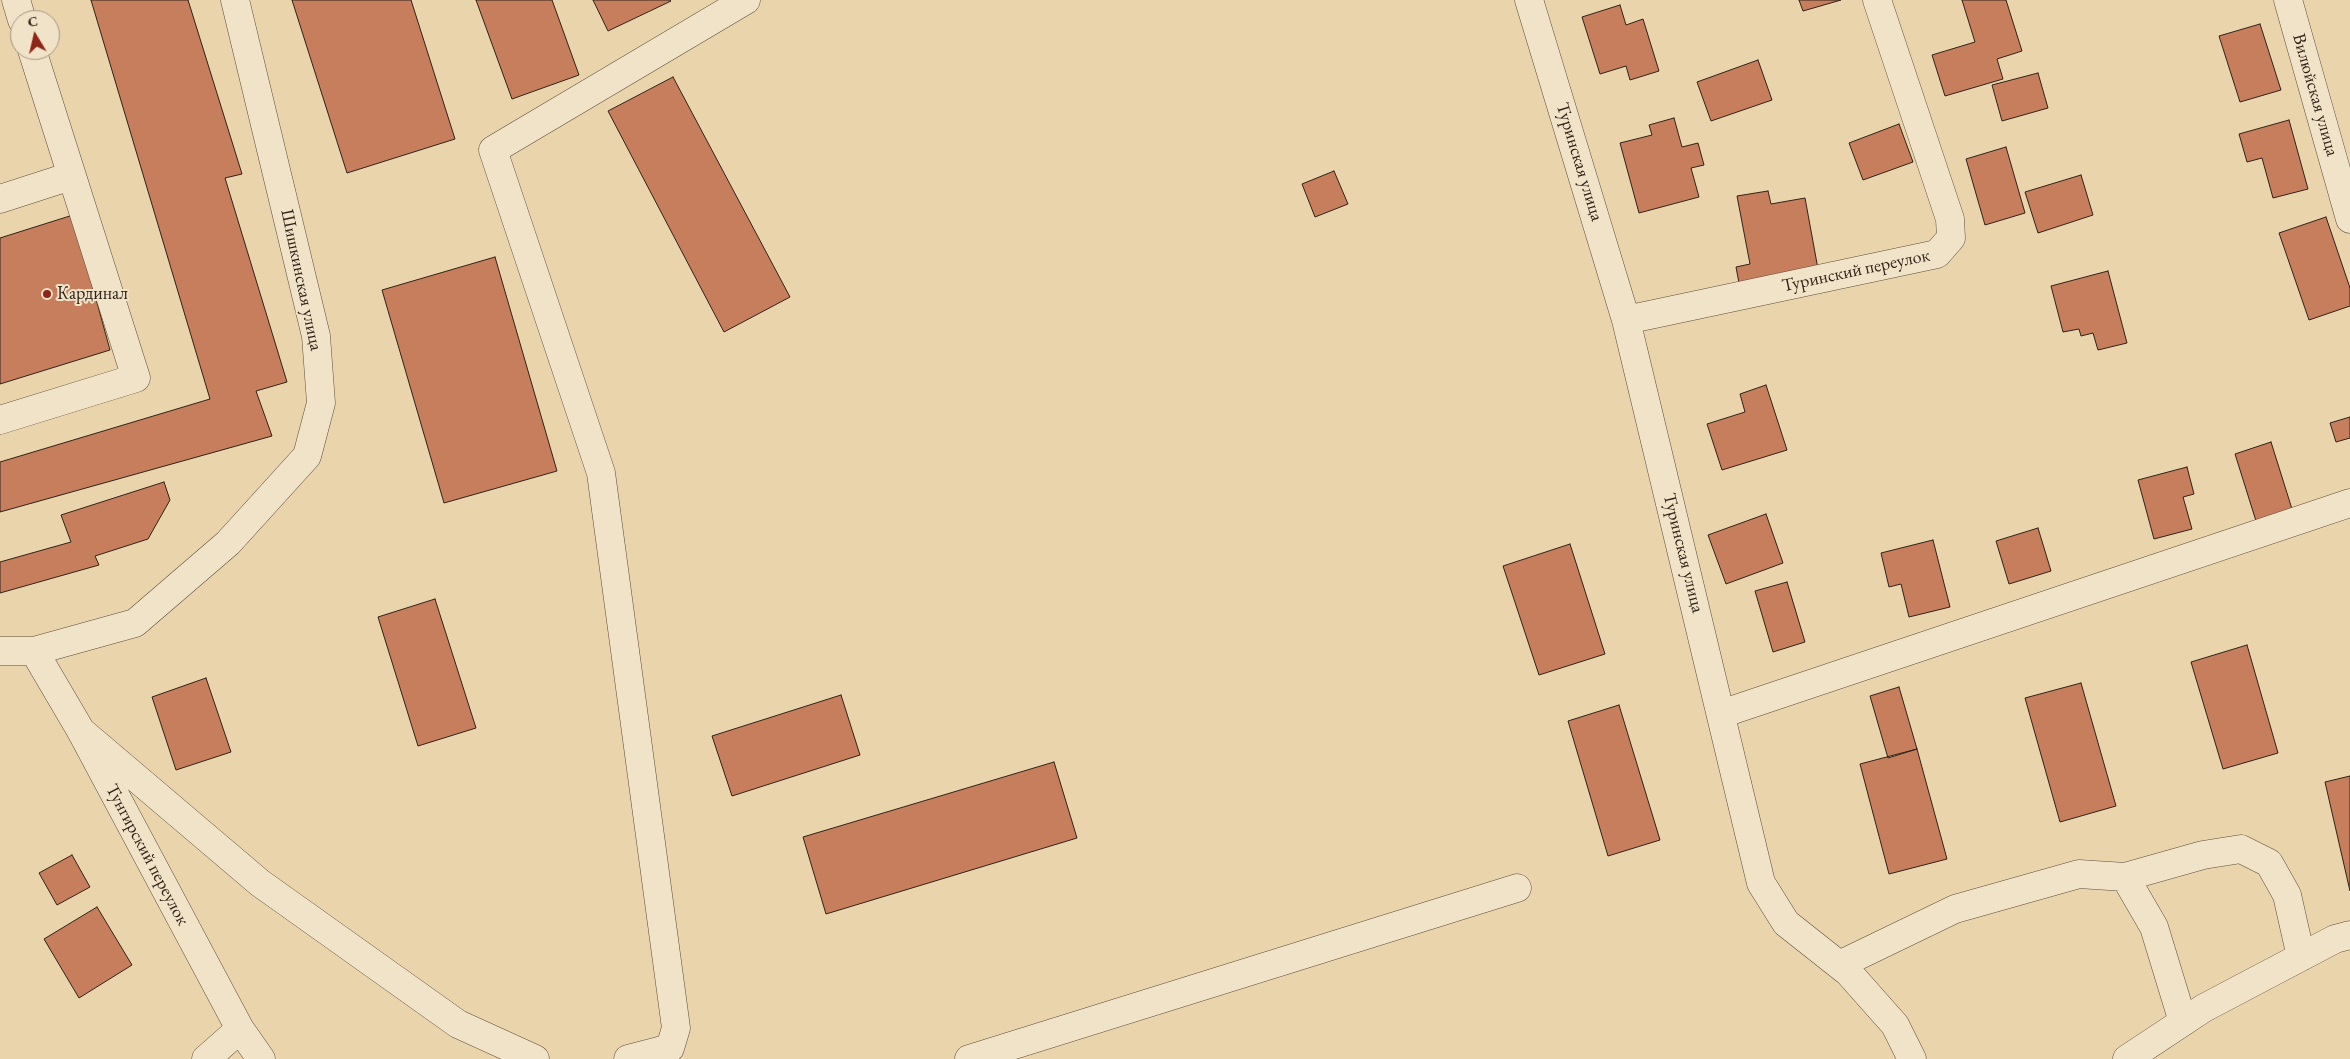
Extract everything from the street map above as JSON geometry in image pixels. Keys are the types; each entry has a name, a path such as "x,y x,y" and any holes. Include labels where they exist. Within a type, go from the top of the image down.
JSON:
{"street":[{"name":"Шишкинская улица","path":"0,651 34,651 135,623 228,543 306,456 321,403 316,336 235,0"},
{"path":"628,1059 670,1048 676,1028 601,473 493,150 746,0"},
{"name":"Туринская улица","path":"1529,0 1626,320 1761,883 1786,923 1848,972 1896,1025 1912,1059"},
{"name":"Туринский переулок","path":"1626,320 1937,254 1951,238 1950,219 1877,0"},
{"name":"Вилюйская улица","path":"2288,0 2350,219"},
{"path":"0,420 136,378 35,60"},
{"path":"0,199 71,176"},
{"path":"1721,714 2350,503"},
{"name":"Тунгирский переулок","path":"34,651 81,732 240,1029 261,1059"},
{"path":"81,732 260,883 458,1024 535,1059"},
{"path":"1839,964 1955,909 2079,874 2125,877 2204,855 2241,849 2269,863 2286,895 2301,957"},
{"path":"2125,877 2154,927 2183,1022"},
{"path":"969,1059 1516,888"},
{"path":"2127,1059 2204,1008 2335,939 2350,935"},
{"path":"206,1059 240,1029"}],"building":[{"path":"91,0 188,0 242,174 225,178 287,382 256,391 272,436 0,512 0,462 210,399"},
{"path":"292,0 411,0 455,139 347,173"},
{"path":"476,0 552,0 579,75 512,99"},
{"path":"593,0 670,0 671,1 608,31"},
{"path":"1799,0 1841,0 1803,11"},
{"path":"1962,0 2006,0 2022,51 1997,59 2003,79 1945,96 1932,55 1975,42"},
{"path":"1620,5 1626,25 1643,19 1659,71 1630,80 1626,66 1600,74 1582,17"},
{"path":"2260,24 2281,90 2240,102 2219,36"},
{"path":"1758,60 1772,100 1711,121 1697,82"},
{"path":"2038,73 2048,108 2002,121 1992,85"},
{"path":"673,77 790,297 724,332 608,111"},
{"path":"1674,118 1682,147 1698,143 1704,165 1691,168 1699,197 1639,213 1620,143 1652,135 1649,125"},
{"path":"2289,120 2308,189 2273,198 2262,158 2247,162 2239,134"},
{"path":"1899,124 1913,162 1863,180 1849,143"},
{"path":"2006,147 2025,213 1985,225 1966,159"},
{"path":"1334,171 1348,204 1315,217 1302,184"},
{"path":"2081,175 2093,215 2038,233 2025,192"},
{"path":"1768,191 1771,204 1805,198 1818,269 1739,283 1736,267 1750,264 1737,196"},
{"name":"Кардинал","path":"73,215 110,350 0,384 0,238"},
{"path":"2326,217 2350,288 2350,306 2309,320 2279,233"},
{"path":"495,257 557,471 444,503 382,290"},
{"path":"2108,271 2127,343 2098,350 2093,333 2081,336 2079,329 2063,332 2051,286"},
{"path":"1766,385 1787,450 1722,470 1707,424 1745,412 1740,394"},
{"path":"2350,417 2350,438 2336,442 2330,423"},
{"path":"2271,442 2292,509 2256,521 2235,454"},
{"path":"2187,467 2194,494 2183,497 2192,529 2154,539 2138,480"},
{"path":"164,482 170,500 148,539 95,556 99,565 0,593 0,562 71,542 61,515"},
{"path":"1766,514 1783,563 1726,584 1708,535"},
{"path":"2038,528 2051,571 2009,584 1996,541"},
{"path":"1933,540 1950,607 1909,617 1901,584 1889,587 1881,553"},
{"path":"1570,544 1605,654 1539,675 1503,566"},
{"path":"1787,582 1805,642 1773,652 1755,591"},
{"path":"435,599 476,728 418,746 378,617"},
{"path":"2247,645 2278,753 2223,769 2191,662"},
{"path":"206,678 231,752 176,770 152,697"},
{"path":"2081,683 2116,806 2060,822 2025,698"},
{"path":"1899,687 1917,749 1888,758 1870,696"},
{"path":"841,695 860,755 732,796 712,736"},
{"path":"1619,705 1660,840 1608,856 1568,721"},
{"path":"1917,749 1947,859 1889,874 1860,764"},
{"path":"1054,762 1077,838 826,914 803,837"},
{"path":"2350,776 2350,891 2325,782"},
{"path":"72,855 90,887 57,905 39,873"},
{"path":"97,907 132,965 79,998 44,939"}],"place":[{"name":"Кардинал","path":"47,294"}]}
